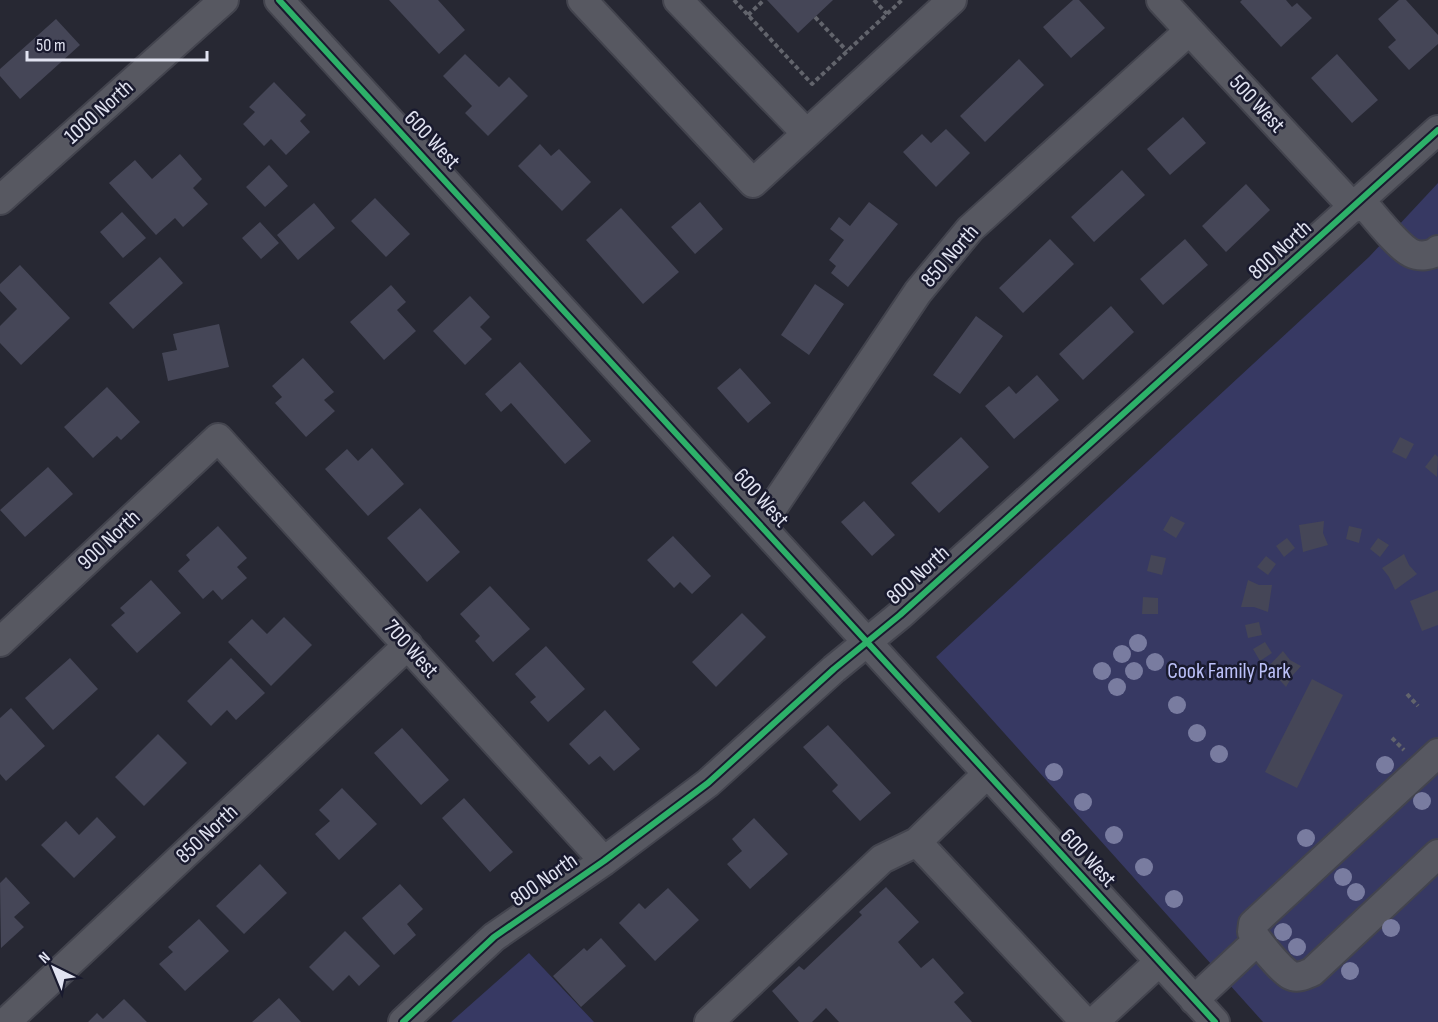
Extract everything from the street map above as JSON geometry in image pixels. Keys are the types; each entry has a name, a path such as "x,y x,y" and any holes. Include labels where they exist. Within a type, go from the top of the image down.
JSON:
{"street":[{"name":"1000 North","path":"0,200 224,0"},
{"name":"600 West","path":"279,0 1215,1022"},
{"path":"582,0 753,183 952,0"},
{"path":"678,0 806,134"},
{"name":"500 West","path":"1161,0 1357,204 1412,253 1434,254 1438,250"},
{"name":"850 North","path":"761,525 918,292 970,230 1189,31"},
{"name":"800 North","path":"403,1022 494,937 604,861 708,783 909,607 1438,130"},
{"name":"900 North","path":"0,642 218,438"},
{"name":"700 West","path":"218,438 604,861"},
{"name":"850 North","path":"6,1022 408,645"},
{"path":"1438,753 1253,924 1252,932 1257,941 1290,975 1302,977 1312,972 1438,854"},
{"path":"720,1018 882,859 917,842 987,774"},
{"path":"917,842 1085,1022"},
{"path":"1194,1000 1257,941"},
{"path":"1094,1022 1159,962"}],"path":[{"path":"734,0 812,84 901,1"},
{"path":"748,15 764,0"},
{"path":"874,0 887,14"},
{"path":"815,17 847,51"},
{"path":"1407,694 1418,706"}],"green space":[{"name":"Cook Family Park","path":"1438,183 1438,1022 1263,1022 936,657 1369,257"},
{"path":"529,953 594,1022 451,1022"}],"building":[{"path":"389,0 438,0 465,30 439,54"},
{"path":"767,0 833,0 798,33"},
{"path":"1073,0 1079,0 1105,28 1071,58 1043,27"},
{"path":"1242,0 1286,0 1292,7 1297,3 1312,18 1281,47 1240,2"},
{"path":"1399,0 1406,0 1438,35 1438,44 1409,70 1388,47 1396,40 1378,19"},
{"path":"56,19 80,45 20,99 0,76 0,69"},
{"path":"465,54 499,87 509,77 528,96 488,136 465,113 472,106 443,76"},
{"path":"1337,54 1378,100 1352,123 1311,78"},
{"path":"1019,59 1044,85 985,142 960,116"},
{"path":"274,82 306,115 300,121 310,132 286,155 271,139 264,146 243,124 255,112 249,107"},
{"path":"1183,117 1206,143 1170,175 1147,149"},
{"path":"946,129 970,153 936,187 903,152 922,134 931,143"},
{"path":"540,144 551,156 559,149 591,182 562,211 518,166"},
{"path":"180,154 202,179 193,188 208,204 183,227 175,218 156,235 109,183 135,160 152,179"},
{"path":"269,165 288,186 265,207 246,187"},
{"path":"1122,170 1145,195 1094,242 1071,217"},
{"path":"1246,184 1270,210 1226,252 1202,226"},
{"path":"375,198 410,234 386,257 351,221"},
{"path":"700,202 723,229 695,254 671,227"},
{"path":"869,202 898,224 848,287 831,273 836,266 829,260 844,240 830,229 839,217 850,226"},
{"path":"314,203 335,228 298,260 277,235"},
{"path":"621,208 679,272 643,304 586,240"},
{"path":"122,212 146,238 123,258 100,232"},
{"path":"260,222 279,243 261,259 242,238"},
{"path":"1050,239 1074,264 1023,313 999,288"},
{"path":"1185,239 1208,265 1163,305 1140,279"},
{"path":"160,257 183,283 133,329 109,303"},
{"path":"20,265 70,318 21,365 0,343 0,326 17,309 0,291 0,284"},
{"path":"815,284 844,304 809,355 781,335"},
{"path":"391,285 406,302 397,310 416,331 384,360 350,322"},
{"path":"470,296 490,317 480,327 492,339 465,365 433,331"},
{"path":"1111,306 1134,332 1083,380 1059,354"},
{"path":"976,316 1003,336 960,394 933,375"},
{"path":"219,324 229,367 168,381 162,353 177,350 173,334"},
{"path":"303,358 334,392 324,400 335,411 306,437 275,403 282,397 272,386"},
{"path":"520,362 591,441 565,464 511,403 501,412 485,394"},
{"path":"740,368 771,403 748,423 717,388"},
{"path":"1037,375 1059,400 1014,439 985,406 1009,386 1016,394"},
{"path":"107,387 140,422 121,440 117,436 93,458 64,427"},
{"path":"961,437 989,467 939,513 911,483"},
{"path":"1400,437 1414,444 1406,459 1392,452"},
{"path":"372,448 404,484 368,516 325,469 347,449 358,461"},
{"path":"1435,454 1438,457 1437,477 1425,467"},
{"path":"48,467 73,494 25,537 0,510"},
{"path":"864,501 895,535 872,556 841,522"},
{"path":"420,508 460,552 427,582 387,538"},
{"path":"1171,516 1185,523 1176,538 1163,530"},
{"path":"1324,521 1323,533 1328,545 1303,552 1299,525"},
{"path":"218,526 247,558 237,567 247,578 222,600 213,590 203,599 178,571 190,560 186,555"},
{"path":"1349,526 1362,529 1359,543 1346,539"},
{"path":"673,536 711,576 692,594 680,582 674,588 647,560"},
{"path":"1287,538 1295,548 1284,557 1276,546"},
{"path":"1378,538 1389,545 1380,557 1370,549"},
{"path":"1404,554 1409,565 1417,574 1395,590 1382,568"},
{"path":"1151,555 1166,558 1162,575 1147,571"},
{"path":"1266,556 1276,564 1268,575 1257,567"},
{"path":"151,580 181,613 137,653 111,625 125,613 120,608"},
{"path":"1248,580 1259,585 1272,585 1268,612 1254,607 1241,607"},
{"path":"490,586 530,629 493,662 475,641 480,636 460,614"},
{"path":"1438,590 1438,625 1422,631 1410,601"},
{"path":"1143,597 1158,598 1158,614 1142,614"},
{"path":"742,613 766,637 716,687 692,662"},
{"path":"284,617 312,645 271,686 228,642 252,619 267,634"},
{"path":"1259,622 1262,635 1248,638 1245,625"},
{"path":"1265,642 1272,653 1260,661 1253,649"},
{"path":"546,646 585,689 548,722 530,702 536,697 515,674"},
{"path":"1283,651 1290,660 1301,666 1286,687 1277,677 1264,671"},
{"path":"70,658 98,689 53,730 25,698"},
{"path":"231,658 265,693 236,720 227,710 211,726 187,701"},
{"path":"1312,679 1343,695 1297,788 1265,772"},
{"path":"11,708 45,746 6,781 0,774 0,718"},
{"path":"605,710 640,749 614,771 600,756 589,765 569,744"},
{"path":"828,725 891,793 860,821 832,791 838,785 803,747"},
{"path":"402,728 449,780 421,805 374,753"},
{"path":"158,734 187,763 144,806 115,777"},
{"path":"342,788 377,824 339,860 315,834 330,821 319,810"},
{"path":"464,798 513,852 490,872 442,818"},
{"path":"97,817 116,837 74,878 41,845 66,821 79,835"},
{"path":"754,818 788,854 750,889 727,864 742,851 732,839"},
{"path":"260,864 287,893 244,934 216,906"},
{"path":"6,877 30,903 14,917 24,927 1,948 0,883"},
{"path":"400,884 423,909 407,924 416,935 394,955 362,918"},
{"path":"886,887 919,922 898,942 921,968 933,958 964,993 954,1002 972,1022 839,1022 826,1008 812,1022 799,1022 772,991 799,966 804,970 862,915 859,912"},
{"path":"668,888 699,920 655,961 619,923 639,903 645,909"},
{"path":"199,919 229,951 185,991 159,964 173,952 168,947"},
{"path":"345,931 380,966 359,986 349,975 333,991 309,967"},
{"path":"601,938 626,966 581,1007 553,976 584,948 587,951"},
{"path":"279,998 301,1022 252,1022"},
{"path":"124,999 147,1022 88,1022 97,1013 103,1019"}],"cycle path":[{"path":"279,0 1215,1022"},
{"path":"403,1022 494,937 604,861 708,783 834,669 900,615 1438,130"}]}
